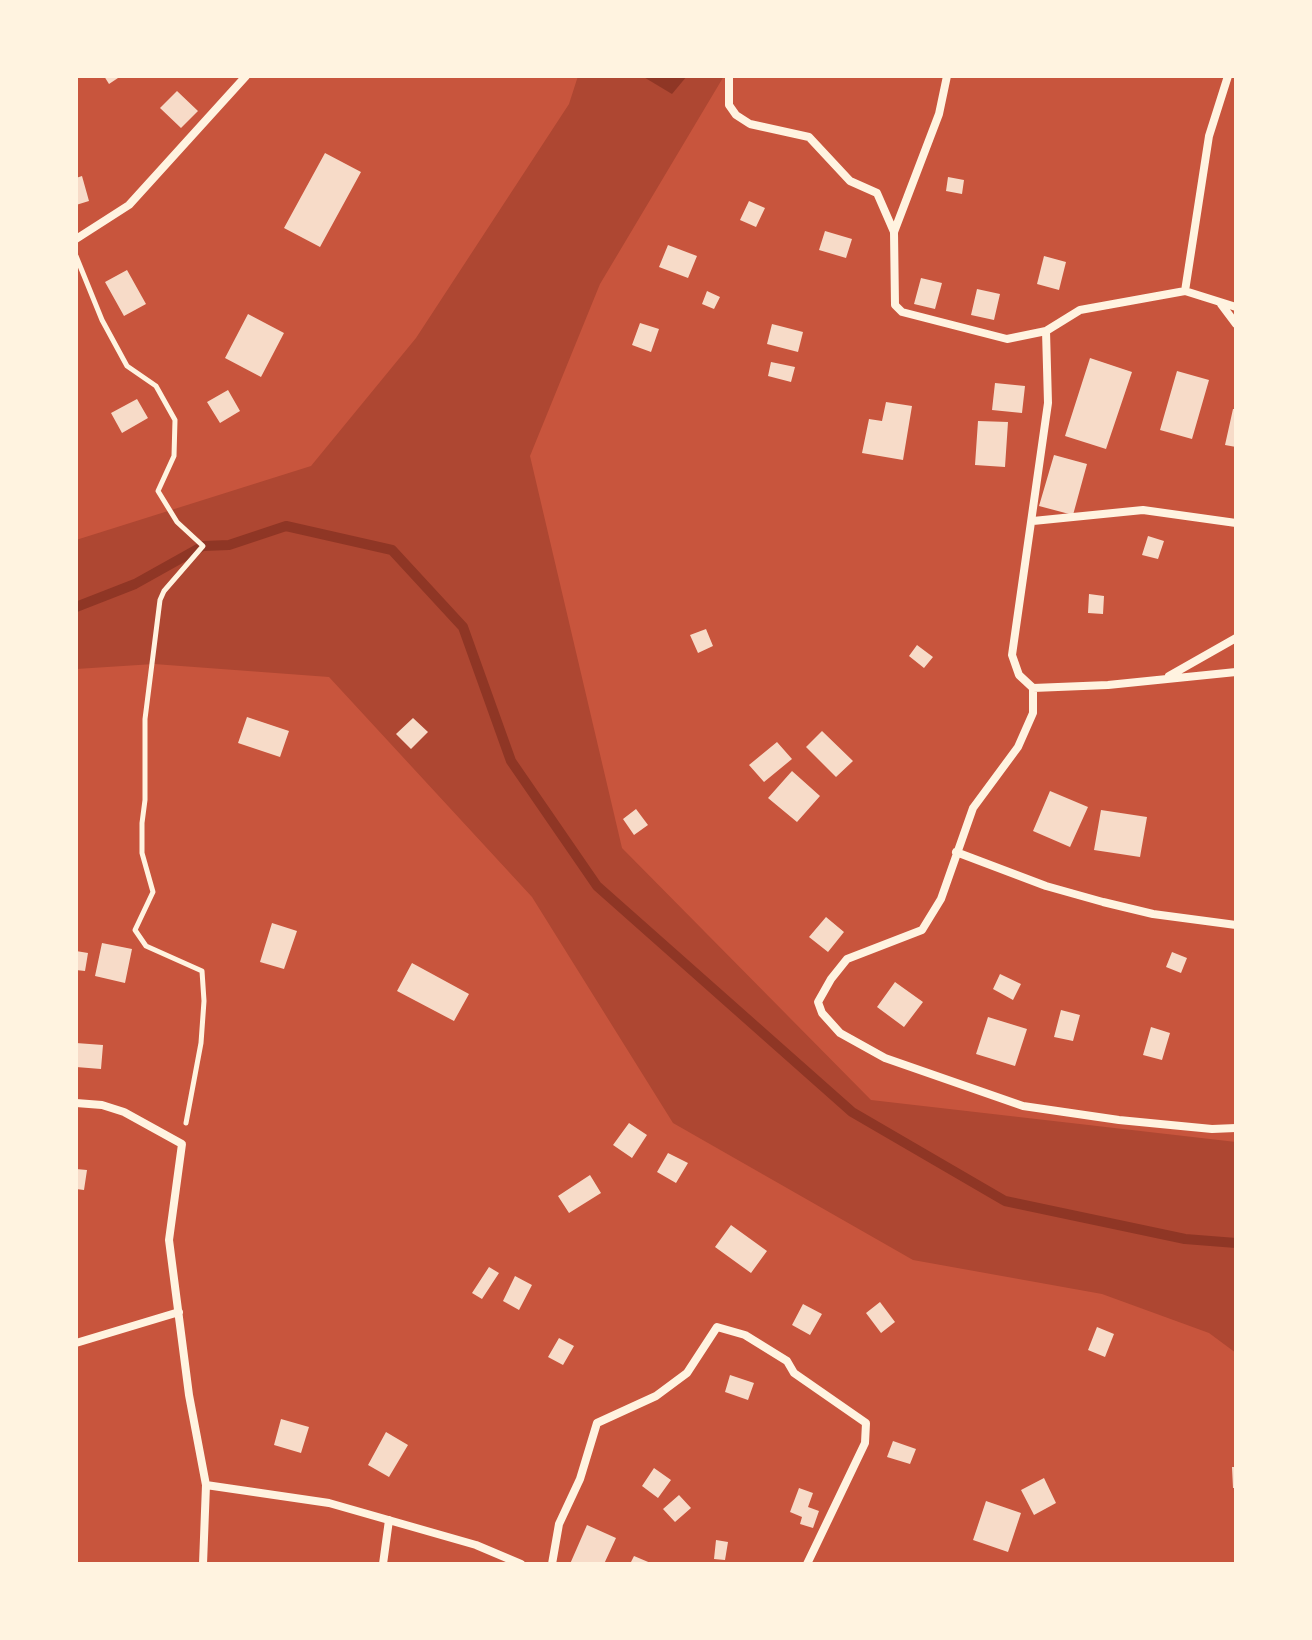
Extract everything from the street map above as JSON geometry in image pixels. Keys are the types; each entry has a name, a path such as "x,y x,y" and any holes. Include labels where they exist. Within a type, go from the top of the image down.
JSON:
{"street":[{"path":"76,239 129,205 246,76"},
{"path":"729,76 729,105 736,115 750,124 809,137 850,181 877,193 894,232"},
{"path":"947,76 939,114 894,232 893,295 902,312 1007,339 1046,331 1080,310 1185,291 1236,307"},
{"path":"1185,291 1209,136 1228,76"},
{"path":"1221,304 1236,324"},
{"path":"1046,331 1048,403 1012,655 1019,675 1033,688 1236,672"},
{"path":"1033,521 1143,510 1236,523"},
{"path":"1165,679 1236,638"},
{"path":"1033,688 1033,713 1018,747 973,808 941,899 922,930 857,952 831,979 818,1002 822,1013 840,1033 920,1073 1023,1106 1119,1120 1212,1129 1236,1128"},
{"path":"956,852 1046,886 1103,902 1180,919 1236,925"},
{"path":"76,1103 102,1105 124,1112 182,1144 169,1240 189,1395 206,1485 203,1564"},
{"path":"76,1343 179,1312"},
{"path":"552,1564 559,1524 580,1479 597,1423 656,1396 687,1373 717,1327 745,1335 787,1361 794,1373 866,1423 865,1443 807,1564"},
{"path":"206,1485 329,1503 476,1545 521,1564"},
{"path":"383,1564 389,1520"}],"path":[{"path":"76,256 127,366 156,386 175,420 174,456 158,491 177,522 203,546 164,591 160,600 145,719 142,823 142,853 153,892 135,930 146,946 202,971 204,1001 201,1043 182,1144"}],"shaded area":[{"path":"578,76 724,76 600,284 530,456 622,848 871,1100 1236,1142 1236,1353 1209,1333 1102,1294 913,1260 673,1123 532,897 329,677 154,664 76,669 76,540 311,466 416,338 569,104"},
{"path":"642,76 687,76 672,94"}],"building":[{"path":"104,76 121,76 109,84"},
{"path":"177,91 198,111 181,128 160,108"},
{"path":"325,153 361,172 320,247 284,228"},
{"path":"82,176 89,201 76,205 76,178"},
{"path":"948,177 964,180 962,194 946,191"},
{"path":"749,201 765,208 756,227 740,220"},
{"path":"825,231 852,239 846,258 819,250"},
{"path":"668,245 697,256 688,278 659,267"},
{"path":"1044,256 1066,262 1059,290 1037,284"},
{"path":"127,270 146,304 124,316 105,282"},
{"path":"921,278 942,283 935,309 914,304"},
{"path":"977,289 1000,294 994,320 971,315"},
{"path":"707,291 720,297 714,309 702,304"},
{"path":"248,314 284,333 261,377 225,358"},
{"path":"640,323 659,329 651,352 632,345"},
{"path":"772,324 803,332 798,352 767,344"},
{"path":"1090,358 1132,372 1106,449 1065,436"},
{"path":"771,362 795,367 791,382 768,376"},
{"path":"1177,371 1209,380 1192,439 1160,430"},
{"path":"995,383 1025,386 1022,413 992,410"},
{"path":"228,390 240,411 220,423 207,402"},
{"path":"137,399 148,418 122,433 111,413"},
{"path":"886,402 912,406 903,460 862,453 869,419 882,421"},
{"path":"1233,409 1236,409 1236,447 1225,445"},
{"path":"978,421 1008,422 1005,467 975,465"},
{"path":"1054,455 1087,464 1073,515 1039,506"},
{"path":"1148,536 1164,541 1158,559 1142,555"},
{"path":"1089,594 1104,596 1103,614 1088,613"},
{"path":"706,629 713,646 698,653 690,635"},
{"path":"917,645 933,657 924,668 909,656"},
{"path":"247,717 289,731 280,757 238,743"},
{"path":"413,718 428,732 411,749 396,734"},
{"path":"822,731 853,761 836,777 806,747"},
{"path":"777,742 792,759 764,782 749,765"},
{"path":"792,771 820,796 797,822 768,798"},
{"path":"1050,791 1088,807 1070,847 1033,831"},
{"path":"636,809 648,825 634,835 623,819"},
{"path":"1101,810 1147,817 1140,857 1094,850"},
{"path":"826,917 844,932 828,952 809,937"},
{"path":"272,923 297,931 284,969 260,962"},
{"path":"102,943 132,949 125,983 95,976"},
{"path":"76,951 88,953 85,971 76,970"},
{"path":"1172,952 1187,958 1181,973 1166,967"},
{"path":"412,963 469,994 454,1021 397,991"},
{"path":"1000,974 1021,984 1013,1000 993,989"},
{"path":"895,982 923,1002 904,1027 877,1007"},
{"path":"1061,1010 1080,1015 1073,1041 1054,1037"},
{"path":"988,1017 1027,1029 1015,1066 976,1054"},
{"path":"1151,1027 1170,1033 1162,1060 1143,1055"},
{"path":"76,1043 103,1045 101,1069 76,1067"},
{"path":"629,1123 647,1135 632,1158 613,1145"},
{"path":"668,1153 688,1163 676,1183 657,1172"},
{"path":"76,1169 87,1170 84,1190 76,1189"},
{"path":"590,1175 601,1193 569,1213 558,1196"},
{"path":"731,1225 767,1251 751,1273 715,1247"},
{"path":"489,1267 499,1273 482,1299 472,1293"},
{"path":"515,1276 532,1285 519,1310 503,1301"},
{"path":"880,1302 895,1322 881,1333 866,1313"},
{"path":"803,1304 822,1314 810,1335 792,1325"},
{"path":"1097,1327 1114,1334 1105,1357 1088,1350"},
{"path":"559,1338 574,1346 563,1365 548,1357"},
{"path":"730,1375 754,1383 748,1400 725,1392"},
{"path":"281,1419 309,1427 301,1453 274,1445"},
{"path":"386,1432 408,1445 389,1477 368,1465"},
{"path":"893,1441 916,1449 910,1464 887,1457"},
{"path":"1232,1467 1236,1467 1236,1488 1233,1488"},
{"path":"654,1468 671,1480 658,1498 642,1486"},
{"path":"1044,1478 1056,1503 1034,1515 1021,1490"},
{"path":"799,1488 813,1493 808,1507 819,1511 813,1528 800,1524 802,1517 790,1512"},
{"path":"679,1495 691,1508 675,1522 663,1509"},
{"path":"986,1501 1021,1513 1008,1552 973,1540"},
{"path":"587,1525 616,1538 604,1564 570,1564"},
{"path":"716,1540 728,1542 725,1560 714,1559"},
{"path":"634,1556 653,1564 630,1564"}],"waterway":[{"path":"76,607 135,584 203,546 229,545 286,526 392,550 463,627 511,761 597,886 852,1112 1005,1201 1185,1239 1236,1243"}]}
